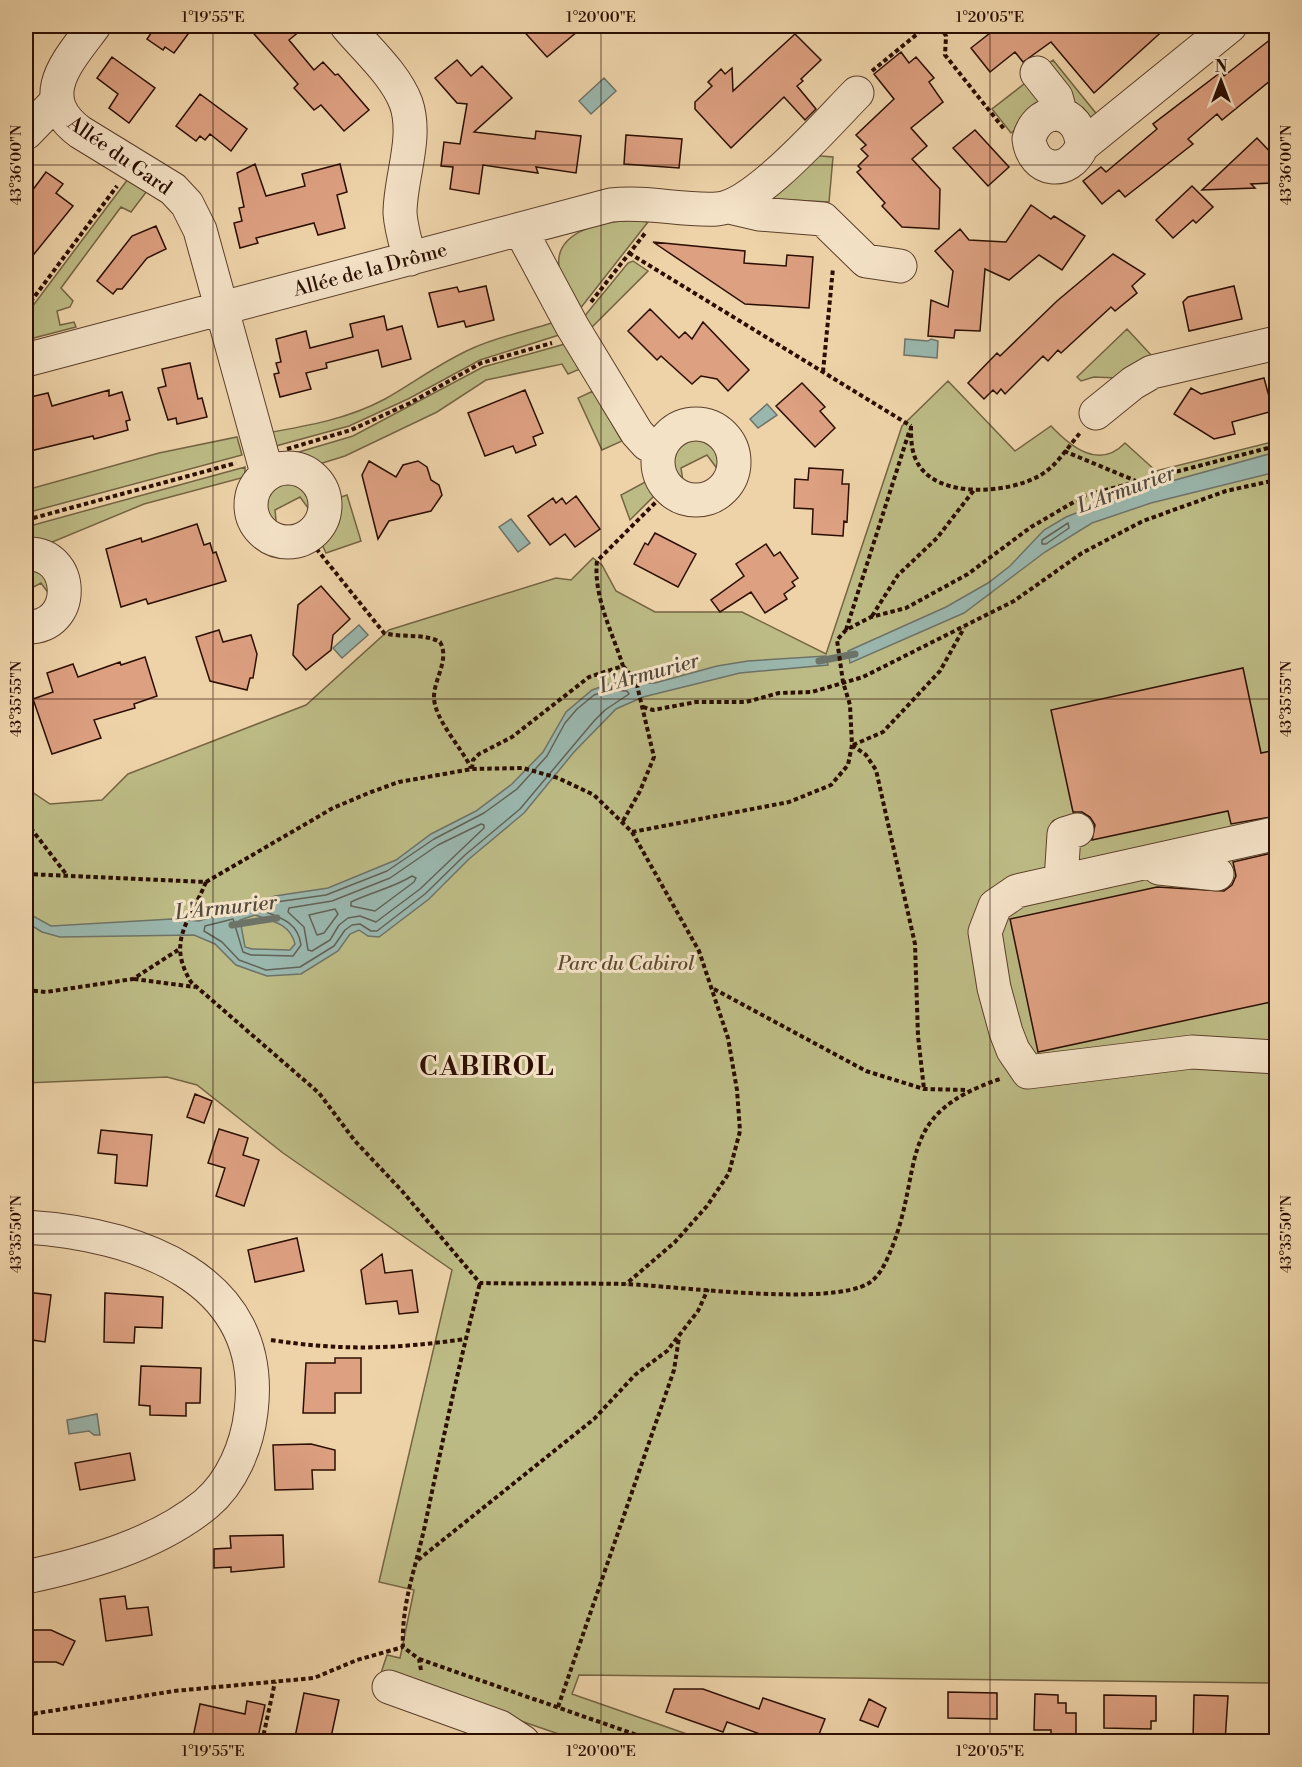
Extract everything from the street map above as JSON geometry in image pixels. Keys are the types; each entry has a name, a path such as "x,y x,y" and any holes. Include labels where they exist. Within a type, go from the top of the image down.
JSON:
{"street":[{"name":"Allée du Gard","path":"94,26 66,65 57,89 57,101 68,122 173,189 188,204 200,230 220,308"},
{"path":"347,26 396,86 405,102 409,133 400,212 402,232 410,259"},
{"path":"1082,146 1078,126 1071,119 1061,115 1052,114 1036,122 1029,139 1035,158 1052,167 1071,162 1082,146 1230,26"},
{"path":"1037,73 1056,97 1061,115"},
{"name":"Allée de la Drôme","path":"729,207 755,191 857,93"},
{"name":"Allée du Gard","path":"26,133 57,101"},
{"name":"Allée de la Drôme","path":"26,360 611,205 660,205 711,209 729,207 759,214 816,218 827,222 866,261 900,266"},
{"path":"520,229 572,326 637,433 647,444 659,450"},
{"path":"220,308 264,465 252,493 253,519 259,530 270,538 282,542 295,542 307,537 322,520 324,496 320,485 302,470 264,465"},
{"path":"1096,413 1133,383 1152,372 1262,346 1276,321"},
{"path":"687,424 699,424 712,427 722,434 730,444 734,457 729,482 709,498 697,500 684,498 669,489 659,473 659,450 675,429 687,424"},
{"path":"26,554 45,558 56,566 63,577 66,590 57,615 46,623 26,627"},
{"path":"1061,881 1065,834 1077,830"},
{"path":"1273,834 1017,891 995,906 985,932 1008,985 1013,1050 1028,1072 1192,1053 1276,1057"},
{"path":"1130,866 1217,874"},
{"path":"26,1227 104,1237 132,1245 174,1263 212,1290 233,1317 241,1334 249,1358 252,1404 243,1448 223,1486 207,1503 162,1533 69,1568 26,1577"},
{"path":"389,1687 500,1727 523,1742"}],"path":[{"path":"857,93 860,81 927,26"},
{"path":"940,26 946,36 945,56 952,65 1011,137 1029,139"},
{"path":"26,308 134,164"},
{"path":"26,520 264,465 410,403 481,363 562,339 653,222 660,205"},
{"path":"823,372 836,232"},
{"path":"629,253 911,426"},
{"path":"911,426 914,453 926,474 950,486 974,490 1018,485 1047,470 1065,452 1096,413"},
{"path":"846,630 911,426"},
{"path":"632,832 789,802 822,791 844,772 848,765 852,745 850,705 837,653 837,640 846,630 871,617 906,608 968,574 1031,527 1086,495 1276,446"},
{"path":"1065,452 1137,481"},
{"path":"643,707 653,710 696,702 746,702 779,693 812,692 877,671 1014,601 1082,553 1143,521 1226,491 1276,480"},
{"path":"623,821 640,791 654,757 636,681 623,666 600,593 596,573 597,561 669,489"},
{"path":"871,617 898,574 937,538 974,490"},
{"path":"307,537 384,633 428,638 440,642 443,659 435,687 434,703 472,769"},
{"path":"852,745 883,732 940,671 964,628"},
{"path":"472,769 473,760 479,754 512,737 566,697 588,677 623,666"},
{"path":"852,745 867,755 876,770 915,944 918,1036 924,1089"},
{"path":"26,874 206,882 333,808 399,782 472,769 523,768 558,778 594,795 632,832 685,924 714,989 728,1038 737,1090 740,1131 729,1173 707,1206 675,1242 626,1284"},
{"path":"26,822 66,875"},
{"path":"206,882 181,936 178,950 184,970 196,987 319,1093 355,1141 409,1199 480,1283 626,1284 815,1294 858,1289 872,1281 882,1269 899,1229 912,1164 922,1135 938,1113 968,1090 924,1089 866,1071 832,1055 714,989"},
{"path":"133,979 178,950"},
{"path":"26,990 46,992 133,979 196,987"},
{"path":"403,1647 405,1604 417,1561 465,1339 480,1283"},
{"path":"417,1561 594,1419 636,1375 667,1351 698,1311 708,1289"},
{"path":"241,1334 296,1344 363,1350 394,1349 465,1339"},
{"path":"558,1707 674,1370 680,1335"},
{"path":"403,1647 419,1659 657,1742"},
{"path":"26,1715 174,1691 314,1678 357,1660 403,1647"},
{"path":"419,1659 432,1701"},
{"path":"262,1742 275,1682"}],"green space":[{"path":"1053,60 1099,117 1080,119 1042,69"},
{"path":"1033,77 1051,101 1011,133 992,109"},
{"path":"809,155 833,157 829,202 771,199"},
{"path":"128,179 147,191 131,212 121,207 61,288 73,301 70,307 57,311 60,325 74,322 76,327 26,340 26,315"},
{"path":"634,220 648,222 579,310 560,272 560,254 565,244 573,236 597,225"},
{"path":"633,261 648,271 590,329 583,318 628,263"},
{"path":"552,323 559,335 480,360 408,399 349,426 272,447 266,433 357,412 385,399 473,348"},
{"path":"1127,329 1152,356 1117,378 1094,377 1081,381 1077,377"},
{"path":"565,344 580,369 568,374 562,364 486,380 437,412 345,456 313,466 304,461 282,457 353,436 483,367"},
{"name":"Parc du Cabirol","path":"948,381 1015,451 1051,426 1076,448 1095,455 1105,455 1115,451 1125,443 1156,471 1276,441 1276,1683 579,1675 572,1694 707,1741 582,1742 381,1673 387,1655 400,1658 414,1590 379,1582 452,1270 283,1153 197,1085 167,1077 26,1083 26,788 50,804 102,800 128,774 306,705 389,630 556,578 571,580 593,558 602,565 616,591 655,612 742,612 826,654 902,426"},
{"path":"593,391 622,441 602,450 578,398"},
{"path":"696,434 709,439 718,448 722,460 721,474 707,455 681,468 684,488 671,473 668,465 669,457 677,443"},
{"path":"237,437 242,455 26,513 26,490 159,453"},
{"path":"245,467 245,477 144,504 50,543 26,537 26,527"},
{"path":"289,476 303,481 312,490 315,502 314,516 300,497 275,510 277,531 264,516 262,499 271,484"},
{"path":"647,481 655,495 630,520 621,495"},
{"path":"347,495 361,541 326,553 320,540 333,521 335,499"},
{"path":"26,563 40,565 55,602 41,583 26,591"}],"water":[{"path":"604,78 616,91 591,114 579,101"},
{"path":"905,339 938,341 937,358 904,355"},
{"path":"767,404 777,415 758,428 750,419"},
{"path":"1276,452 1276,472 1151,503 1092,523 1045,552 964,613 850,663 848,651 946,607 988,583 1010,566 1044,530 1066,517 1125,494"},
{"path":"511,519 530,543 518,552 499,527"},
{"path":"359,625 368,635 342,658 333,648"},
{"path":"826,656 828,665 740,673 643,697 616,709 574,752 524,813 469,859 429,899 379,937 368,936 359,930 350,934 338,951 301,974 267,976 236,965 215,944 194,935 60,937 42,932 26,922 26,912 51,926 172,919 199,921 275,896 328,888 396,860 431,834 476,811 512,784 543,752 566,712 592,690 612,683 655,683 717,666 748,661","holes":["255,915 285,928 293,937 295,944 290,950 245,947 240,920"]},
{"path":"97,1414 100,1435 94,1435 89,1431 69,1434 67,1420"}],"building":[{"path":"156,26 194,26 174,53 165,47 163,50 147,39"},
{"path":"247,26 306,26 289,40 314,70 323,62 335,75 338,74 369,110 344,131 321,105 314,110 294,88 298,84"},
{"path":"519,26 584,26 547,57"},
{"path":"999,26 1168,26 1094,93 1051,42 1023,62 1015,52 990,72 971,48"},
{"path":"795,34 821,60 801,79 803,81 797,86 816,109 805,120 784,97 731,148 695,109 695,102 712,86 708,82 721,69 725,74 732,68 733,91"},
{"path":"1276,35 1276,76 1222,120 1217,114 1188,139 1193,144 1125,197 1119,190 1102,204 1083,181 1101,167 1106,172 1157,129 1153,124 1221,72 1224,76"},
{"path":"901,52 909,63 916,57 934,78 929,82 943,102 911,128 927,146 912,159 940,189 939,229 902,227 882,206 885,203 857,172 861,169 858,166 868,156 861,149 866,145 856,135 894,99 874,74"},
{"path":"112,57 155,88 129,123 109,108 118,94 97,78"},
{"path":"457,60 471,76 482,66 512,98 474,132 535,139 536,131 581,136 576,173 536,167 538,173 483,165 479,194 450,189 453,167 441,166 444,142 460,144 467,104 457,103 435,78"},
{"path":"200,94 247,129 231,151 210,134 205,140 200,136 196,141 176,126"},
{"path":"975,130 1009,167 988,186 953,148"},
{"path":"626,135 682,139 679,168 624,164"},
{"path":"1257,138 1276,158 1274,183 1251,184 1255,188 1202,190"},
{"path":"255,164 266,196 305,186 302,174 340,164 347,192 337,195 345,228 318,235 314,223 256,238 258,243 240,248 234,223 242,221 239,208 244,207 237,173"},
{"path":"46,172 63,184 56,193 73,206 26,264 26,199"},
{"path":"1192,186 1213,207 1196,223 1193,220 1173,238 1156,220"},
{"path":"1031,205 1051,219 1054,216 1085,236 1062,270 1039,255 1009,280 985,269 980,331 955,330 954,338 928,336 931,300 948,307 953,271 935,251 960,229 969,240 1006,242"},
{"path":"156,226 166,249 147,258 122,289 117,289 113,294 97,281 132,236"},
{"path":"653,242 745,251 744,263 786,266 787,255 813,257 809,308 745,304"},
{"path":"1113,254 1145,274 1132,286 1137,293 1115,311 1111,307 1061,353 1058,350 1048,361 1043,356 1005,394 1001,389 997,394 993,390 984,399 968,383 997,353 1000,356 1057,301"},
{"path":"486,286 494,320 466,327 464,321 438,327 429,293 457,287 459,292"},
{"path":"1234,286 1242,319 1189,331 1183,302 1188,297"},
{"path":"650,309 679,338 685,332 692,339 703,322 749,370 728,391 717,379 701,376 692,384 661,356 657,360 628,331"},
{"path":"384,316 387,330 402,326 411,359 382,367 378,350 326,363 327,368 306,373 311,389 280,397 274,374 279,373 276,363 281,362 276,339 306,331 310,348 353,337 350,324"},
{"path":"190,363 198,399 202,398 207,417 177,424 176,418 168,420 158,388 166,386 162,369"},
{"path":"1264,378 1273,411 1232,422 1235,434 1214,439 1174,414 1191,388 1201,394"},
{"path":"802,383 825,407 820,411 835,428 815,447 776,406"},
{"path":"109,390 109,396 122,392 130,420 126,421 128,430 26,452 26,398 48,393 52,406"},
{"path":"525,390 543,433 533,437 536,445 516,453 513,446 485,456 468,413"},
{"path":"369,461 396,477 403,465 418,461 427,467 431,480 439,485 442,495 431,511 389,521 378,539 362,475"},
{"path":"809,468 843,470 842,484 849,484 847,522 844,521 843,536 812,534 813,509 794,508 795,479 808,480"},
{"path":"576,496 600,529 575,547 565,534 550,545 528,516 553,498 556,503 562,498 566,504"},
{"path":"197,524 204,545 210,543 213,553 216,552 226,581 148,604 146,599 121,607 106,549 141,538 142,542"},
{"path":"655,533 696,554 678,587 634,564 645,543 648,545"},
{"path":"766,544 774,556 780,552 798,578 792,582 795,586 784,594 787,599 765,613 751,592 720,612 711,600 744,576 736,564"},
{"path":"321,586 350,619 333,635 331,650 306,670 293,655 298,605"},
{"path":"219,630 223,642 251,635 257,654 253,678 250,678 247,690 210,681 196,637"},
{"path":"145,657 157,696 134,704 135,708 94,720 101,738 52,754 33,699 53,692 47,673 73,664 78,677 120,662 121,665"},
{"path":"1243,668 1261,753 1276,750 1276,816 1231,824 1228,811 1092,840 1095,825 1090,817 1082,812 1073,812 1051,710"},
{"path":"1276,852 1276,1001 1038,1052 1010,919 1157,887 1224,891 1232,885 1236,876 1233,862"},
{"path":"195,1094 212,1101 204,1123 187,1117"},
{"path":"219,1129 248,1138 243,1155 259,1160 244,1206 216,1196 225,1168 208,1163"},
{"path":"101,1130 152,1135 147,1186 115,1183 117,1155 98,1153"},
{"path":"297,1238 304,1271 255,1282 248,1250"},
{"path":"382,1254 385,1273 412,1270 418,1312 399,1314 397,1301 366,1304 361,1270"},
{"path":"26,1292 51,1295 45,1342 26,1339"},
{"path":"105,1293 163,1297 162,1328 135,1327 134,1343 104,1342"},
{"path":"335,1358 361,1358 361,1393 335,1393 335,1413 303,1413 306,1363 335,1363"},
{"path":"141,1366 201,1368 200,1403 186,1403 186,1416 150,1415 150,1406 139,1405"},
{"path":"311,1444 335,1450 335,1470 312,1470 313,1489 275,1490 273,1445"},
{"path":"130,1453 135,1480 80,1490 75,1463"},
{"path":"283,1535 284,1567 231,1572 231,1567 214,1568 214,1549 231,1548 230,1536"},
{"path":"125,1596 127,1609 148,1607 152,1635 106,1641 100,1599"},
{"path":"26,1630 51,1630 75,1641 63,1665 56,1662 26,1662"},
{"path":"674,1689 703,1689 759,1709 763,1698 825,1719 816,1742 782,1742 727,1722 723,1732 666,1712"},
{"path":"948,1692 997,1693 997,1719 948,1718"},
{"path":"304,1693 339,1700 330,1742 294,1742"},
{"path":"1035,1694 1058,1695 1058,1703 1066,1703 1066,1713 1076,1713 1076,1740 1051,1740 1051,1730 1034,1730"},
{"path":"1104,1695 1156,1696 1156,1721 1151,1721 1151,1729 1104,1728"},
{"path":"1194,1695 1228,1696 1225,1742 1193,1742"},
{"path":"869,1699 886,1708 878,1727 860,1720"},
{"path":"247,1701 265,1705 257,1742 192,1742 200,1704 245,1714"}],"waterway":[{"name":"L'Armurier","path":"819,661 855,654"},
{"name":"L'Armurier","path":"232,925 277,918"}],"district":[{"name":"CABIROL","path":"487,1066"}]}
